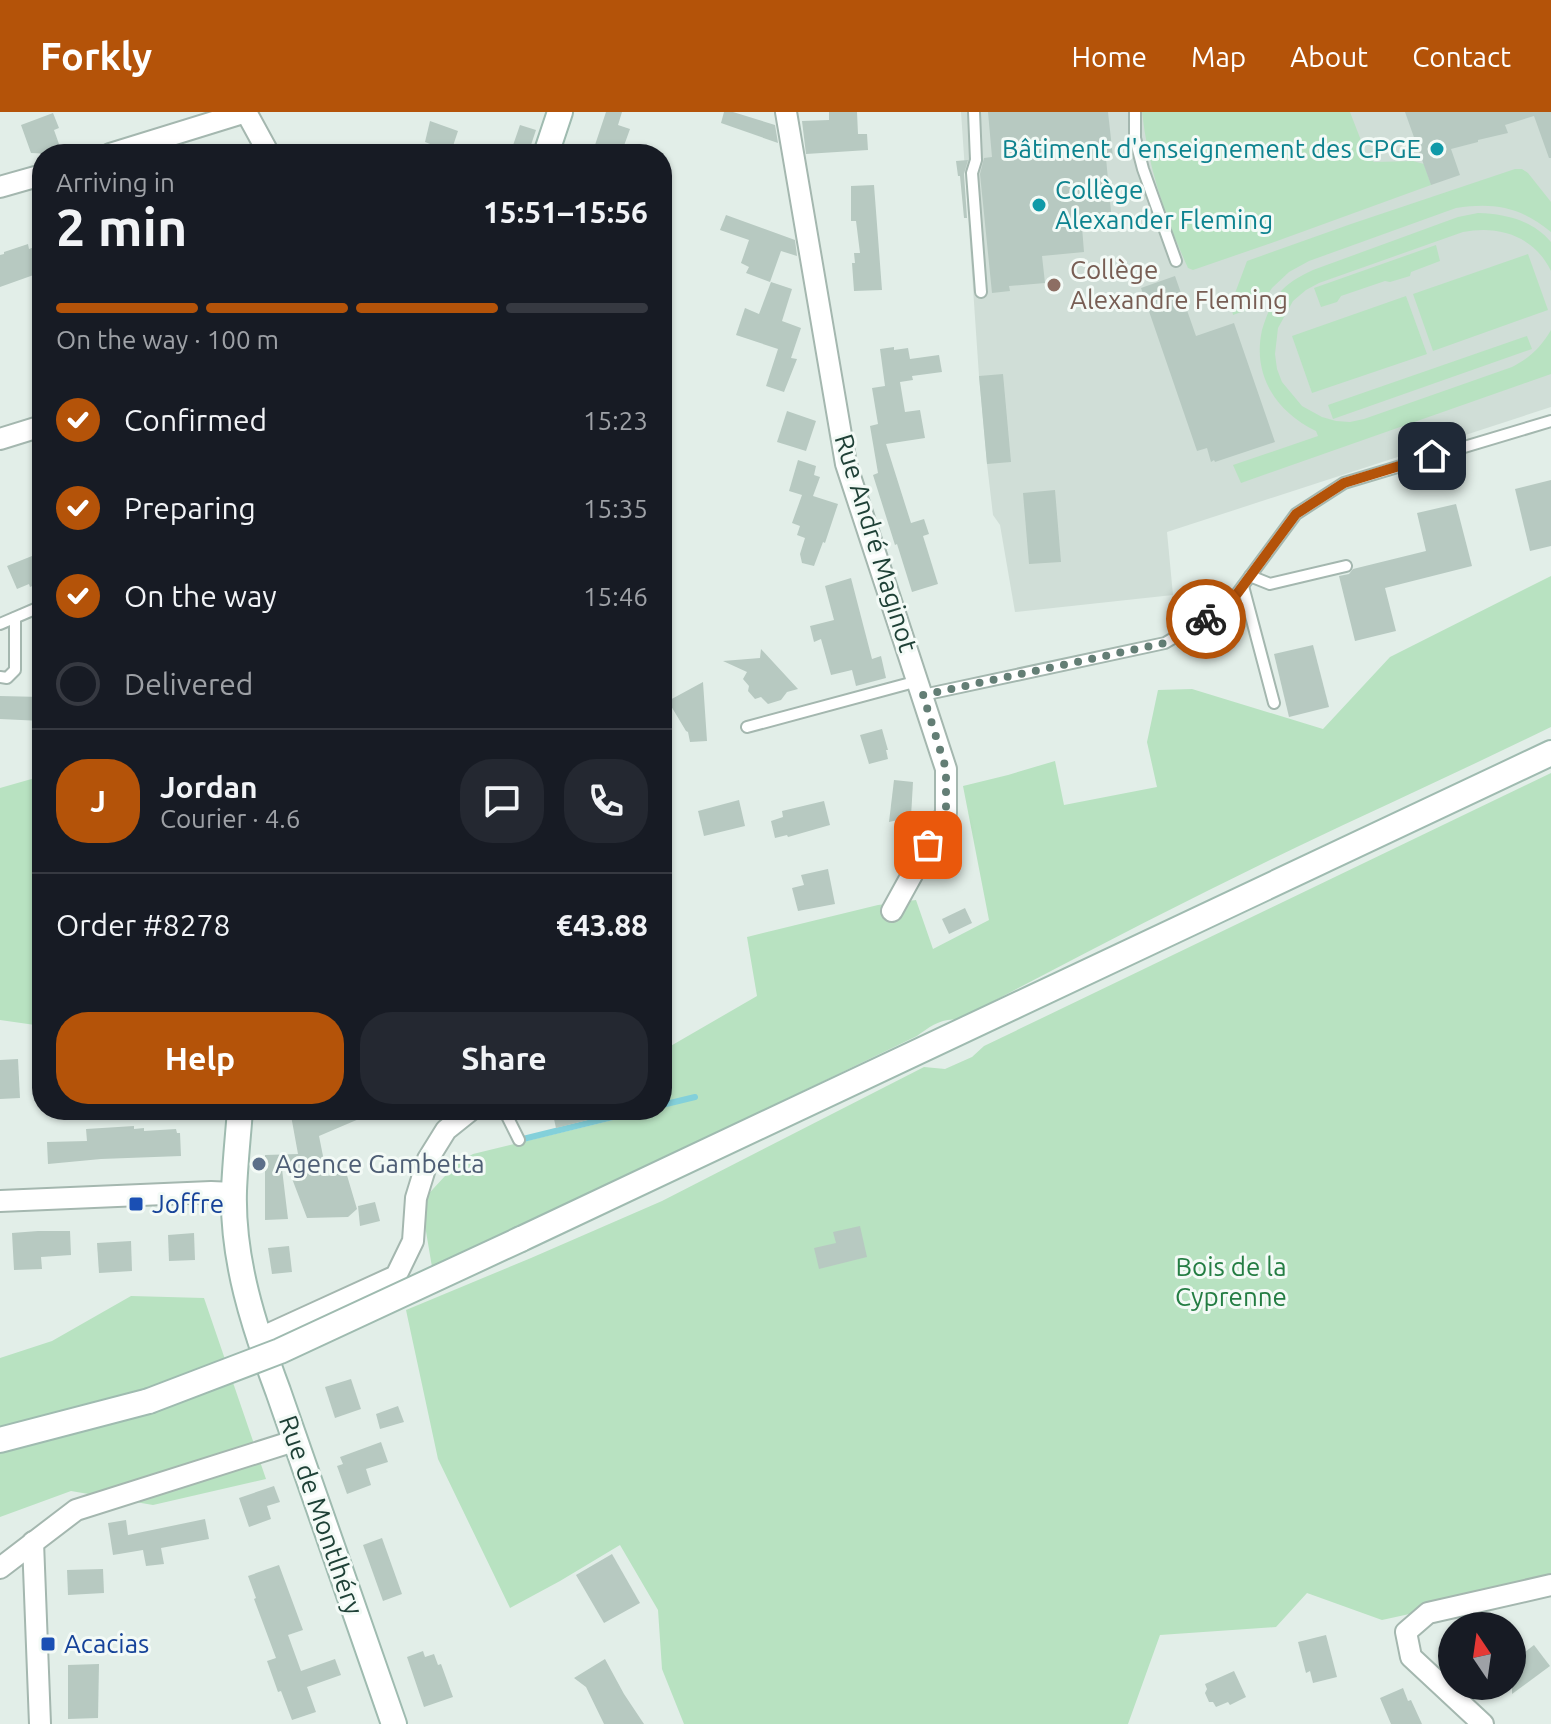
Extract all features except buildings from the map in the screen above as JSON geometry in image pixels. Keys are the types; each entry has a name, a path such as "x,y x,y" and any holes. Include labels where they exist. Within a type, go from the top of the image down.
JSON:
{"main road":[{"path":"549,144 560,112"},
{"path":"0,1440 149,1401 280,1351 1551,753"},
{"name":"Rue de Montlhéry","path":"239,1120 234,1193 237,1237 249,1305 258,1339 394,1724"}],"street":[{"path":"142,144 246,112 264,144"},
{"name":"Rue André Maginot","path":"786,112 846,464 946,769 946,813 892,911"},
{"path":"0,187 32,178"},
{"path":"0,439 32,429"},
{"path":"258,1339 396,1276 413,1241 416,1198 428,1159 446,1130 458,1120"},
{"path":"0,1201 234,1193"},
{"path":"0,1568 76,1510 294,1441"},
{"path":"33,1542 40,1724"},
{"path":"1483,1724 1411,1657 1406,1632 1428,1613 1551,1585"}],"lane":[{"path":"974,112 976,160 972,173 981,292"},
{"path":"1135,112 1135,138 1143,169 1176,261"},
{"path":"747,727 920,688 1165,643 1228,606 1296,514 1344,483 1551,421"},
{"path":"1250,576 1270,584 1346,566"},
{"path":"1243,586 1274,703"},
{"path":"0,624 32,610"},
{"path":"0,677 7,678 15,670 15,618"},
{"path":"509,1120 519,1140"}],"shaded area":[{"path":"961,112 1551,112 1551,407 1167,532 1173,595 1015,612 1000,525 993,515 987,464"}],"green space":[{"path":"1142,112 1350,112 1367,156 1374,162 1413,161 1424,164 1431,185 1193,270 1188,268 1165,211 1148,152"},
{"path":"1515,169 1528,173 1551,202 1551,232 1529,217 1506,208 1456,208 1309,261 1289,272 1272,288 1261,305 1233,315 1231,304 1247,261"},
{"path":"1478,213 1518,220 1544,234 1551,242 1551,271 1544,259 1525,241 1502,232 1476,230 1319,283 1293,301 1278,328 1275,354 1282,382 1302,406 1322,417 1350,422 1512,367 1534,352 1551,330 1551,374 1241,483 1233,465 1318,436 1316,431 1289,414 1264,377 1260,346 1262,330 1282,290 1313,270 1458,217"},
{"path":"1436,245 1440,261 1411,272 1410,276 1341,296 1337,302 1321,307 1314,288"},
{"path":"1528,254 1548,310 1433,351 1413,294"},
{"path":"1406,296 1427,354 1312,393 1292,336"},
{"path":"1527,336 1532,349 1333,419 1328,405"},
{"path":"1551,576 1551,727 1213,888 958,1020 936,1024 917,1036 581,1198 432,1267 421,1202 457,1163 473,1154 613,1120 672,1120 672,1045 757,996 747,937 878,905 916,900 933,949 989,920 963,786 1055,761 1064,805 1157,787 1147,742 1158,690 1192,689 1323,729 1390,657"},
{"name":"Bois de la Cyprenne","path":"1551,773 1551,1583 1382,1620 1307,1593 1276,1627 1160,1635 1128,1724 684,1724 662,1669 658,1610 620,1545 510,1608 438,1459 406,1310 662,1201 924,1067 945,1069 972,1057 984,1046"},
{"path":"32,779 32,1025 0,1020 0,788"},
{"path":"131,1296 204,1298 266,1479 153,1505 71,1491 0,1517 0,1358 52,1341"}],"waterway":[{"path":"672,1103 695,1097"},
{"path":"519,1140 600,1120"}],"way so far":[{"path":"928,845 946,813 946,769 923,695 1165,643 1206,619"}],"place":[{"name":"Bâtiment d'enseignement des CPGE","path":"1437,149"},
{"name":"Collège Alexander Fleming","path":"1039,205"},
{"name":"Collège Alexandre Fleming","path":"1054,285"},
{"name":"Agence Gambetta","path":"259,1164"},
{"name":"Joffre","path":"136,1204"},
{"name":"Acacias","path":"48,1644"}],"route":[{"path":"1206,619 1228,606 1296,514 1344,483 1432,456"}]}
